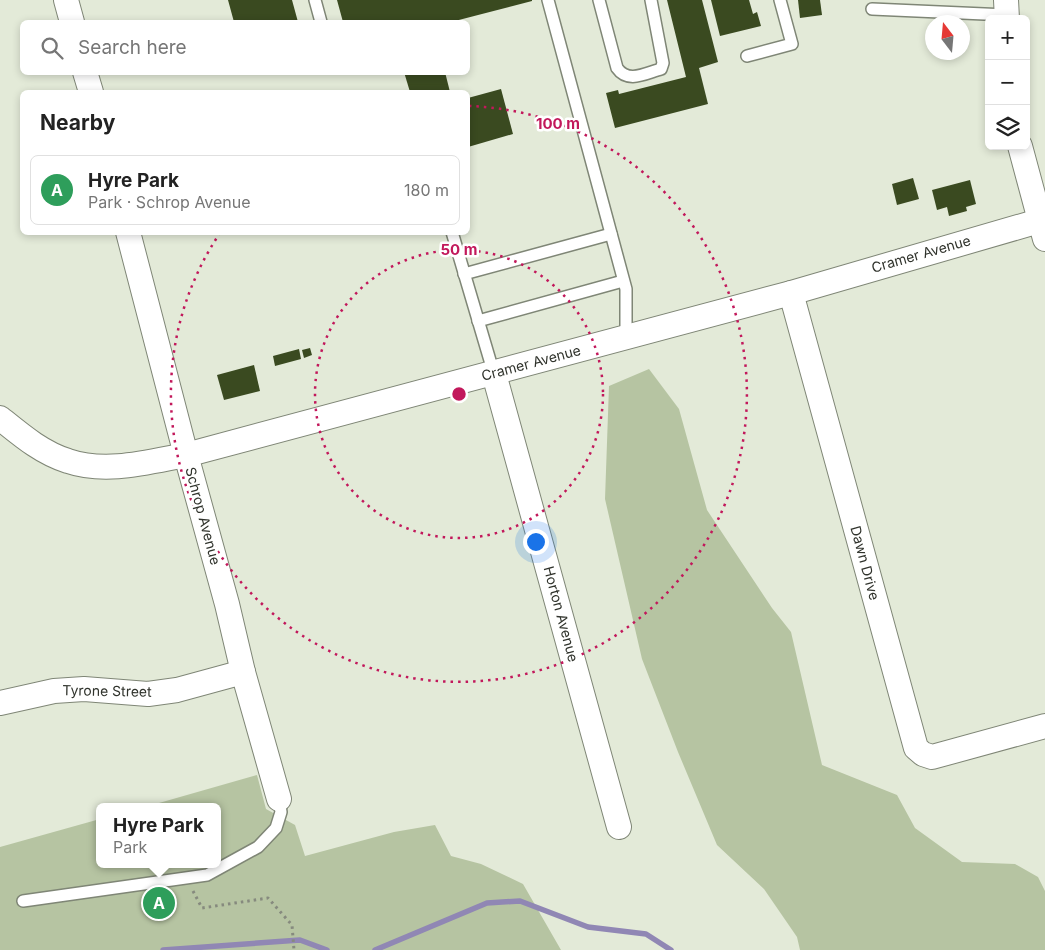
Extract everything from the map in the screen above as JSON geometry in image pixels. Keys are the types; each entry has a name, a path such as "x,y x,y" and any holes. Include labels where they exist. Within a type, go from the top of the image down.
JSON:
{"street":[{"path":"66,0 71,20"},
{"path":"86,75 90,90"},
{"path":"1021,150 1042,230"},
{"name":"Cramer Avenue","path":"0,418 30,442 68,462 116,467 186,455 494,374 790,293 1042,230"},
{"name":"Schrop Avenue","path":"129,235 227,604 243,672 279,799"},
{"name":"Dawn Drive","path":"790,293 916,748 923,754 932,757 1045,726"},
{"name":"Horton Avenue","path":"494,374 619,826"},
{"name":"Tyrone Street","path":"0,703 54,690 84,689 132,694 155,693 177,690 243,672"}],"lane":[{"path":"315,0 320,20"},
{"path":"548,0 626,289 626,337"},
{"path":"599,0 617,68 622,75 629,77 661,68 663,63 651,0"},
{"path":"747,56 792,44 780,0"},
{"path":"872,9 1007,11"},
{"path":"464,274 611,234"},
{"path":"453,235 494,374"},
{"path":"478,321 623,281"},
{"path":"221,867 258,847 276,828 281,812 279,799"},
{"path":"23,901 207,875 220,868"}],"path":[{"path":"185,878 202,908 268,898 292,925 294,950"}],"green space":[{"path":"649,369 679,409 707,510 772,608 791,632 822,765 897,795 915,828 962,862 1015,864 1038,877 1045,891 1045,950 800,950 797,937 764,889 717,845 642,659 605,499 609,386"},
{"path":"257,775 266,809 295,825 305,856 394,832 435,825 451,856 481,864 523,884 561,950 0,950 0,847 96,820 96,868 221,868 221,803 159,803"}],"building":[{"path":"228,0 292,0 297,20 233,20"},
{"path":"337,0 532,0 459,20 342,20"},
{"path":"667,0 702,0 718,62 699,68 708,104 615,128 606,93 618,90 619,94 686,77"},
{"path":"711,0 749,0 753,14 757,12 761,26 720,36"},
{"path":"798,0 820,0 822,15 800,18"},
{"path":"405,75 446,75 450,90 409,90"},
{"path":"501,89 513,134 470,146 470,97"},
{"path":"913,178 919,199 897,205 892,184"},
{"path":"970,180 976,204 966,207 967,211 949,216 947,207 937,210 932,190"},
{"path":"310,348 312,355 304,358 302,350"},
{"path":"299,349 301,359 275,366 273,356"},
{"path":"254,365 260,391 224,400 217,375"}],"waterway":[{"path":"375,950 487,903 520,901 588,927 646,934 671,950"},
{"path":"163,950 300,940 327,950"}],"place":[{"name":"Hyre Park","path":"159,903"}]}
